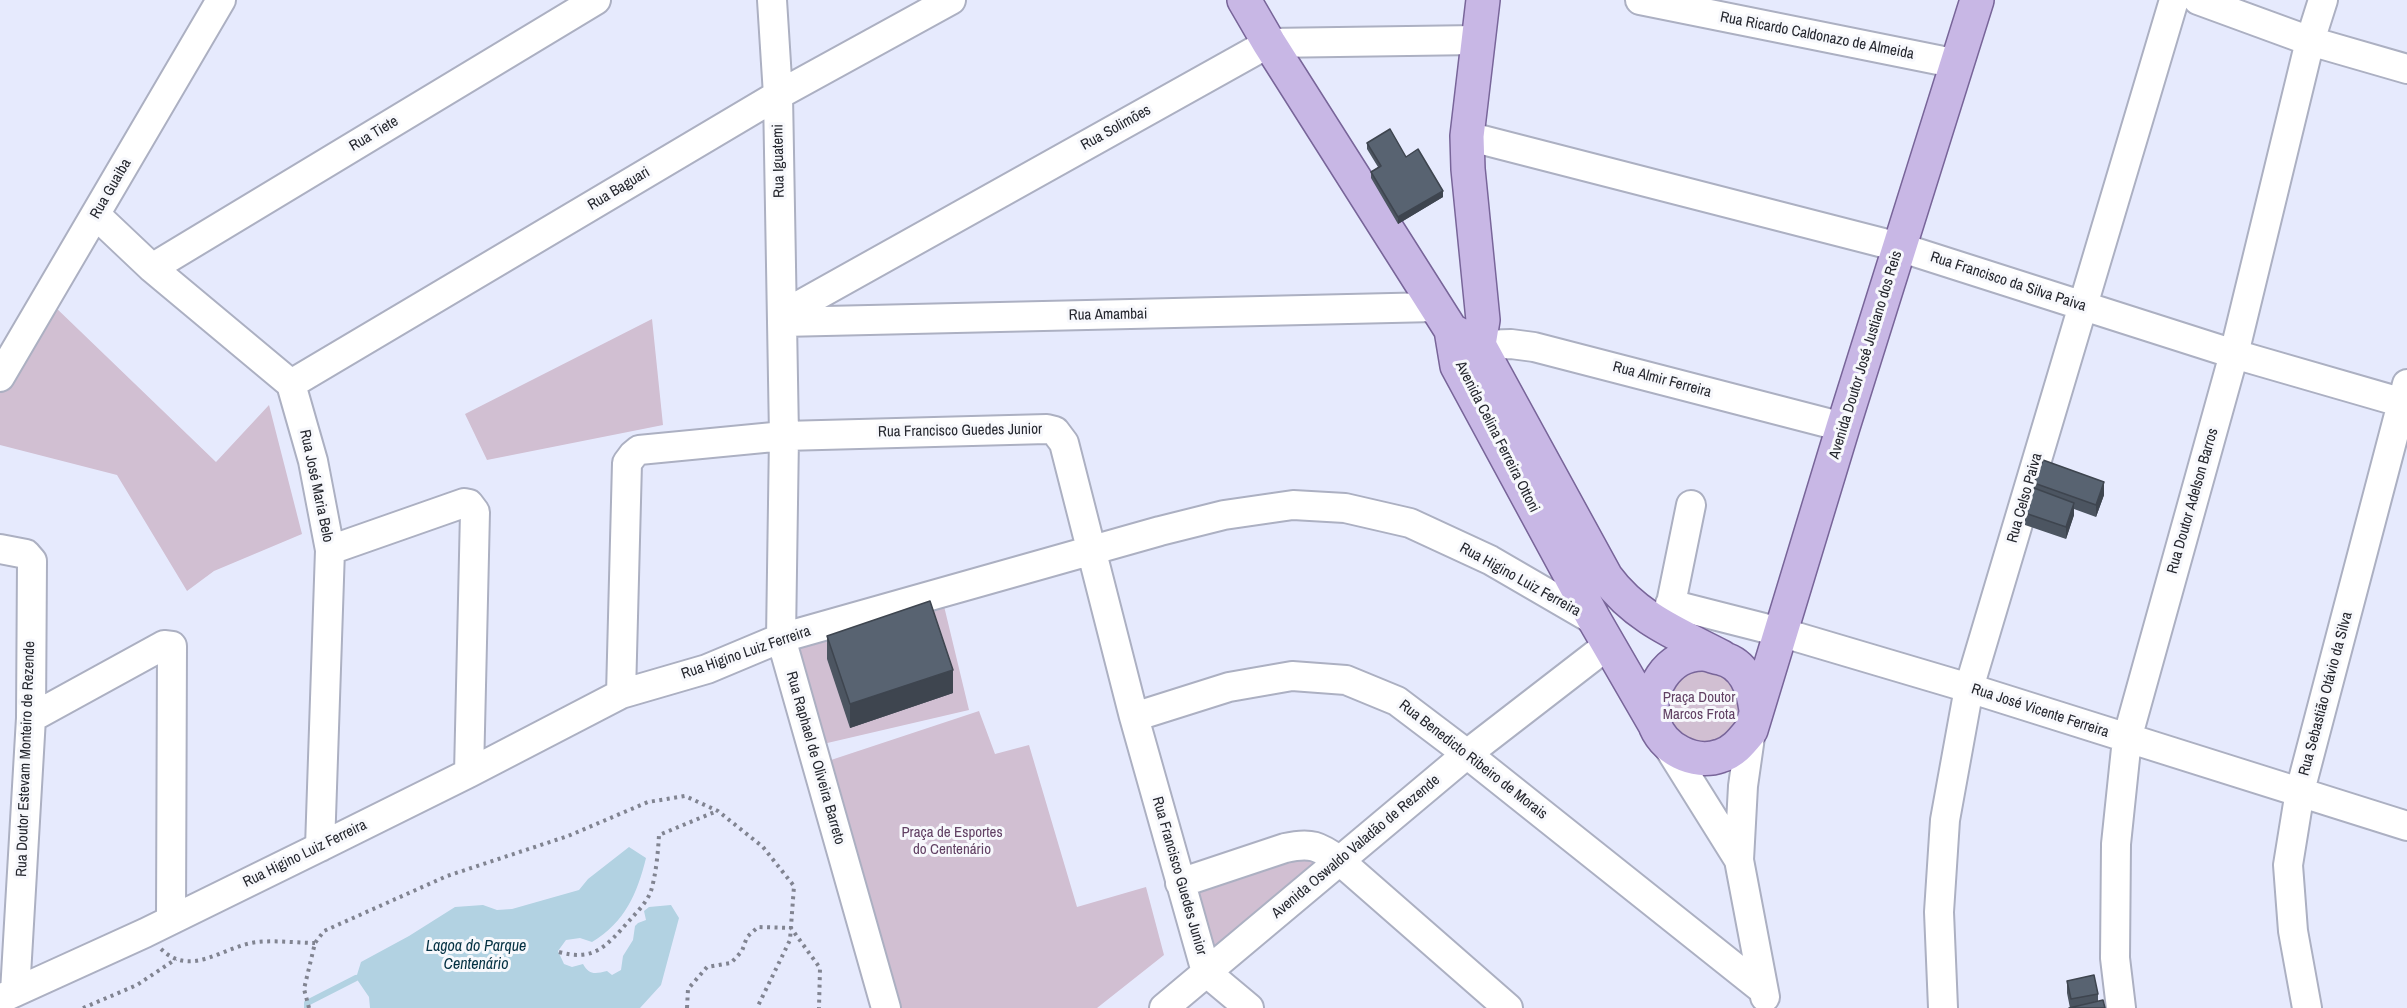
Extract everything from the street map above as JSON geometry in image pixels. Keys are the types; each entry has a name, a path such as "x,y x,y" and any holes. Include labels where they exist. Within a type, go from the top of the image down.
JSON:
{"main road":[{"name":"Avenida Celina Ferreira Ottoni","path":"1244,0 1468,356 1602,633 1659,731"},
{"path":"1483,0 1467,136 1468,169 1483,320 1468,356 1619,596 1636,610 1668,616 1742,671 1753,689 1753,720 1738,746 1720,756 1700,759 1680,753 1659,731 1652,699 1661,676 1678,661 1702,654 1725,659"},
{"name":"Avenida Doutor José Justiano dos Reis","path":"1753,720 1977,0"}],"street":[{"name":"Rua Guaiba","path":"0,377 221,0"},
{"name":"Rua Tiete","path":"152,268 596,0"},
{"name":"Rua Iguatemi","path":"772,0 778,95 782,318"},
{"name":"Rua Baguari","path":"291,384 778,95 951,0"},
{"name":"Rua Ricardo Caldonazo de Almeida","path":"1640,0 1958,64"},
{"name":"Rua Celso Paiva","path":"1943,1008 1939,912 1946,820 1969,688 2174,0"},
{"path":"2198,0 2310,41 2407,69"},
{"name":"Rua Doutor Adelson Barros","path":"2121,1008 2115,958 2116,844 2127,739 2234,354 2310,41 2323,0"},
{"name":"Rua Solimões","path":"782,318 1269,43 1477,40"},
{"name":"Rua Francisco da Silva Paiva","path":"1467,136 1899,247 2234,354 2405,397"},
{"path":"96,215 152,268 291,384"},
{"name":"Rua Amambai","path":"782,318 1443,319"},
{"name":"Rua Raphael de Oliveira Barreto","path":"782,318 784,436 781,638 886,1008"},
{"name":"Rua Almir Ferreira","path":"1468,356 1511,344 1534,346 1843,427"},
{"name":"Rua José Maria Belo","path":"291,384 313,461 330,550 320,847"},
{"name":"Rua Sebastião Otávio da Silva","path":"2307,1008 2293,931 2288,866 2300,791 2405,397"},
{"name":"Rua Francisco Guedes Junior","path":"621,693 627,463 639,450 784,436 1047,429 1055,431 1064,443 1134,717 1206,972 1249,1008"},
{"path":"330,550 464,504 469,504 476,512 469,773"},
{"path":"1668,616 1691,505"},
{"name":"Rua Higino Luiz Ferreira","path":"7,996 145,933 171,918 320,847 469,773 621,693 707,669 781,638 1224,515 1293,506 1345,508 1410,523 1490,560 1602,633"},
{"name":"Rua Doutor Estevam Monteiro de Rezende","path":"0,549 26,554 32,561 31,718 7,996"},
{"name":"Rua José Vicente Ferreira","path":"1668,616 1780,632 1969,688 2407,826"},
{"name":"Avenida Oswaldo Valadão de Rezende","path":"1164,1008 1467,754 1602,633"},
{"path":"31,718 164,645 170,644 173,647 171,918"},
{"name":"Rua Benedicto Ribeiro de Morais","path":"1134,717 1229,687 1292,676 1346,680 1397,701 1467,754 1765,999"},
{"name":"Avenida Doutor José Justiano dos Reis","path":"1739,860 1743,786 1753,720"},
{"name":"Avenida Celina Ferreira Ottoni","path":"1659,731 1739,860 1765,999"},
{"path":"1180,883 1285,848 1303,844 1320,847 1340,861 1508,1008"}],"path":[{"path":"309,1008 304,989 315,943 324,931 447,876 568,836 648,802 685,796 718,811 763,847 794,886 790,940 757,1008"},
{"path":"559,952 573,956 603,949 642,907 651,891 659,836 718,811"},
{"path":"687,1008 688,989 707,967 731,963 742,951 747,937 758,927 791,928"},
{"path":"791,928 820,968 819,1008"},
{"path":"145,933 168,955 194,964 225,951 257,942 315,943"},
{"path":"82,1008 136,985 177,958"}],"green space":[{"path":"52,304 216,462 269,405 302,534 214,571 187,591 117,475 0,445 0,391"},
{"path":"652,319 663,425 487,460 465,414"},
{"path":"944,606 969,710 823,744 796,645"},
{"name":"Praça Doutor Marcos Frota","path":"1718,668 1742,696 1741,721 1716,747 1685,747 1658,696 1678,670"},
{"name":"Praça de Esportes do Centenário","path":"979,711 995,754 1029,745 1077,907 1146,887 1164,955 1097,1008 894,1008 828,761"},
{"path":"1289,856 1334,864 1212,963 1189,884"}],"water":[{"name":"Lagoa do Parque Centenário","path":"629,847 646,858 628,906 613,926 592,942 580,938 566,940 558,951 564,964 572,967 583,964 590,972 607,971 612,975 621,970 623,956 633,940 635,926 646,920 644,911 649,907 671,905 679,918 661,985 640,1008 370,1008 369,997 356,978 361,962 455,907 483,905 497,910 512,909 579,890 588,879"}],"building":[{"path":"1390,129 1406,157 1418,149 1443,191 1398,217 1371,172 1381,166 1367,143"},
{"path":"2043,460 2104,482 2096,505 2034,483"},
{"path":"2034,488 2074,503 2066,527 2025,513"},
{"path":"930,601 953,670 850,704 827,636"},
{"path":"2094,975 2098,994 2071,999 2067,981"},
{"path":"2103,1000 2105,1008 2069,1008"}],"waterway":[{"path":"307,1008 307,1003 356,978"}]}
